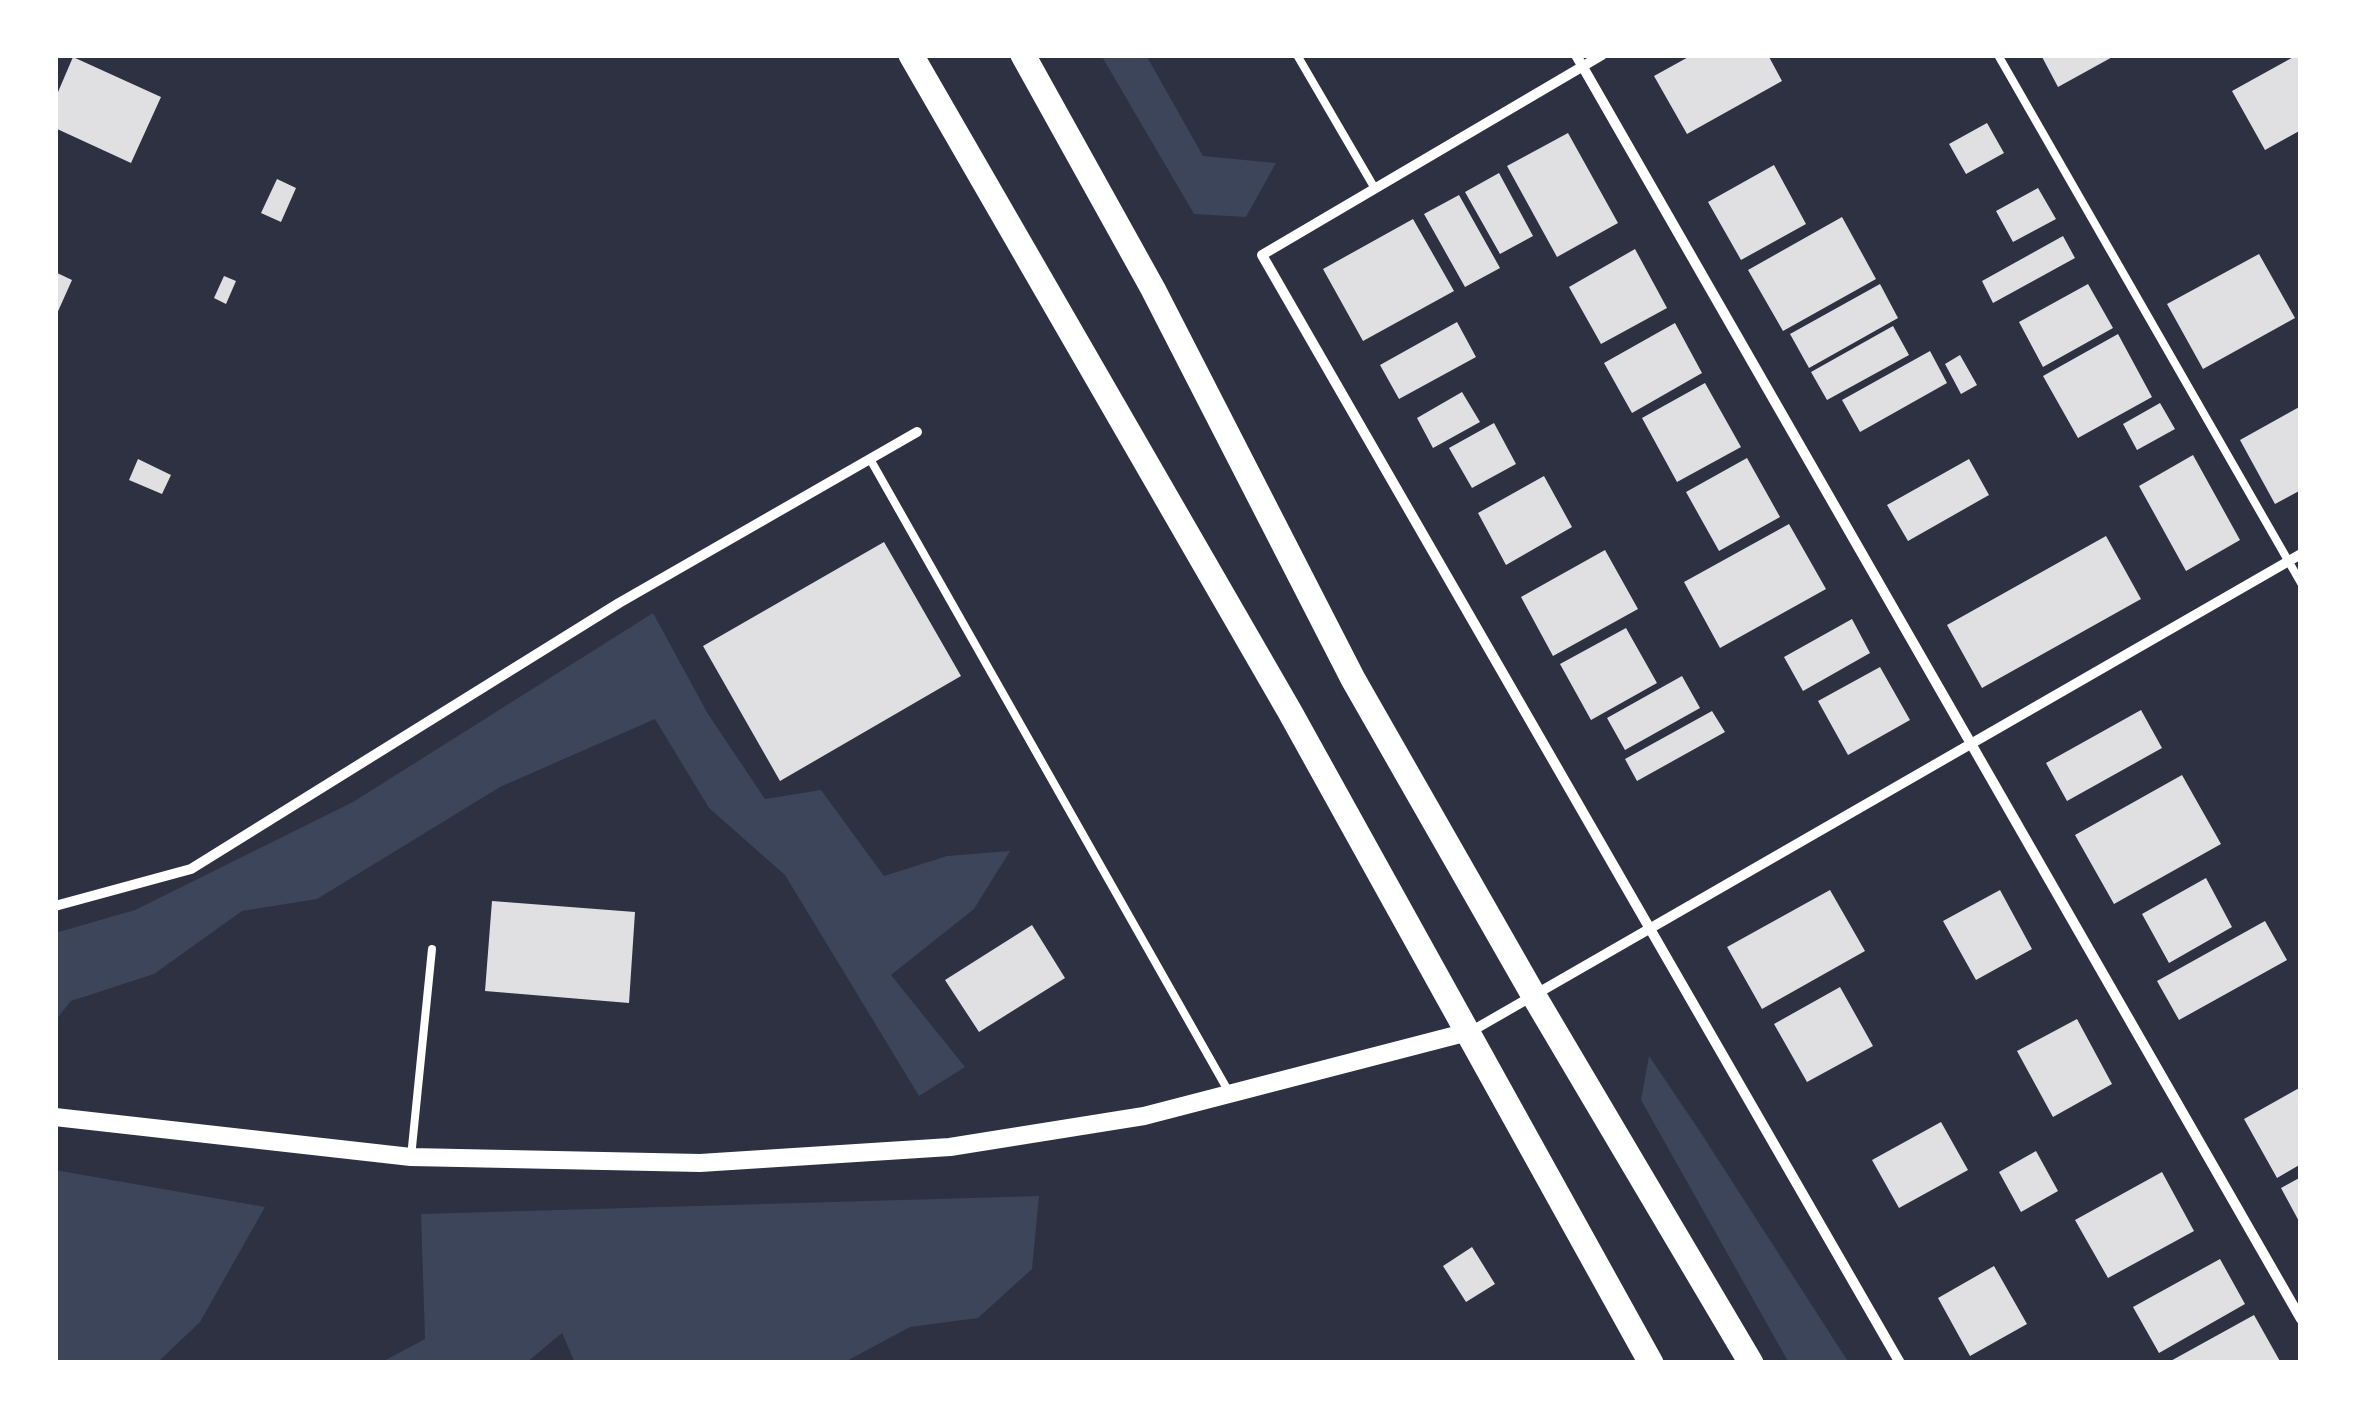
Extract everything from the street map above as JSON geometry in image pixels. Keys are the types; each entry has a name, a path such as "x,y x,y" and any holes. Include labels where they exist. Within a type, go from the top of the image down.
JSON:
{"main road":[{"path":"911,55 1290,712 1651,1363"},
{"path":"1023,55 1153,289 1353,679 1751,1363"}],"street":[{"path":"1576,55 2301,1319"},
{"path":"1602,55 1262,256 1900,1363"},
{"path":"55,906 191,869 620,603 916,432"},
{"path":"55,1117 411,1157 700,1163 950,1147 1144,1116 1468,1032 2301,554"}],"lane":[{"path":"1297,55 1374,187"},
{"path":"1998,55 2301,583"},
{"path":"870,459 1230,1094"},
{"path":"411,1157 432,949"}],"shaded area":[{"path":"1101,55 1146,55 1203,156 1276,163 1246,217 1194,214"},
{"path":"653,613 708,714 765,799 821,790 884,876 947,856 1010,851 974,909 891,975 965,1067 919,1096 785,875 709,808 655,719 500,787 317,899 242,911 154,974 71,1001 55,1021 55,933 135,910 353,802"},
{"path":"1649,1056 1849,1363 1789,1363 1641,1100"},
{"path":"55,1170 265,1207 200,1322 157,1363 55,1363"},
{"path":"1039,1196 1032,1269 978,1318 910,1327 843,1363 575,1363 562,1333 526,1363 380,1363 425,1339 421,1214"}],"building":[{"path":"1692,55 1768,55 1782,81 1687,134 1654,76"},
{"path":"2041,55 2116,55 2058,87"},
{"path":"2301,55 2301,130 2265,150 2232,91"},
{"path":"73,57 161,97 131,163 55,128 55,99"},
{"path":"1987,123 2004,153 1966,174 1949,144"},
{"path":"1568,133 1618,223 1557,257 1507,166"},
{"path":"1774,165 1806,224 1741,260 1708,202"},
{"path":"1499,173 1533,236 1500,254 1465,192"},
{"path":"277,179 296,188 281,222 261,213"},
{"path":"2038,188 2056,219 2013,242 1996,211"},
{"path":"1459,195 1500,268 1465,287 1424,214"},
{"path":"1842,217 1876,279 1783,331 1748,270"},
{"path":"1413,219 1454,291 1363,341 1323,269"},
{"path":"2063,236 2075,258 1993,303 1982,281"},
{"path":"1635,249 1667,308 1601,344 1569,287"},
{"path":"2259,254 2295,318 2203,369 2167,304"},
{"path":"55,272 72,280 55,318"},
{"path":"224,276 236,281 226,304 214,298"},
{"path":"1880,284 1898,318 1809,368 1790,334"},
{"path":"2088,284 2113,328 2043,367 2019,322"},
{"path":"1457,322 1476,357 1399,399 1380,365"},
{"path":"1675,323 1702,373 1632,413 1604,363"},
{"path":"1893,326 1909,355 1827,400 1811,372"},
{"path":"2118,334 2152,397 2078,438 2043,376"},
{"path":"1930,351 1947,383 1860,432 1842,400"},
{"path":"1960,355 1977,385 1961,394 1945,364"},
{"path":"1705,383 1741,447 1677,482 1642,418"},
{"path":"1462,392 1480,422 1433,448 1417,418"},
{"path":"2160,403 2175,429 2137,450 2123,424"},
{"path":"2301,406 2301,490 2275,504 2240,440"},
{"path":"1494,423 1516,464 1472,488 1449,448"},
{"path":"2193,455 2240,540 2186,571 2139,486"},
{"path":"1747,458 1780,517 1719,551 1686,492"},
{"path":"138,459 171,475 162,494 129,480"},
{"path":"1969,459 1989,495 1908,541 1887,505"},
{"path":"1544,476 1572,527 1506,565 1478,513"},
{"path":"1789,524 1826,589 1720,648 1684,582"},
{"path":"2106,536 2141,599 1982,688 1947,625"},
{"path":"884,542 961,676 780,781 703,646"},
{"path":"1605,550 1638,609 1553,656 1521,597"},
{"path":"1852,619 1870,653 1803,691 1784,657"},
{"path":"1626,628 1657,683 1591,720 1560,664"},
{"path":"1880,667 1910,720 1848,755 1818,701"},
{"path":"1682,676 1700,708 1625,750 1607,718"},
{"path":"2141,710 2162,748 2067,801 2046,763"},
{"path":"1712,711 1725,732 1637,781 1625,759"},
{"path":"2182,775 2221,844 2114,904 2075,835"},
{"path":"2206,878 2232,927 2169,963 2142,914"},
{"path":"1830,890 1865,951 1762,1009 1727,947"},
{"path":"2000,890 2032,949 1976,980 1943,921"},
{"path":"492,901 635,912 629,1003 485,991"},
{"path":"2265,921 2287,960 2179,1020 2157,981"},
{"path":"1032,925 1065,978 979,1032 945,980"},
{"path":"1840,987 1873,1046 1807,1082 1774,1024"},
{"path":"2077,1019 2112,1084 2053,1117 2017,1051"},
{"path":"2301,1087 2301,1164 2277,1178 2244,1119"},
{"path":"1941,1122 1968,1170 1899,1208 1872,1160"},
{"path":"2036,1151 2058,1191 2021,1212 1999,1172"},
{"path":"2162,1172 2194,1231 2108,1278 2075,1220"},
{"path":"2301,1177 2301,1225 2281,1188"},
{"path":"1472,1247 1495,1284 1466,1302 1443,1266"},
{"path":"2220,1259 2245,1304 2159,1353 2133,1307"},
{"path":"1994,1266 2027,1324 1970,1356 1938,1298"},
{"path":"2254,1315 2281,1363 2167,1363"}]}
